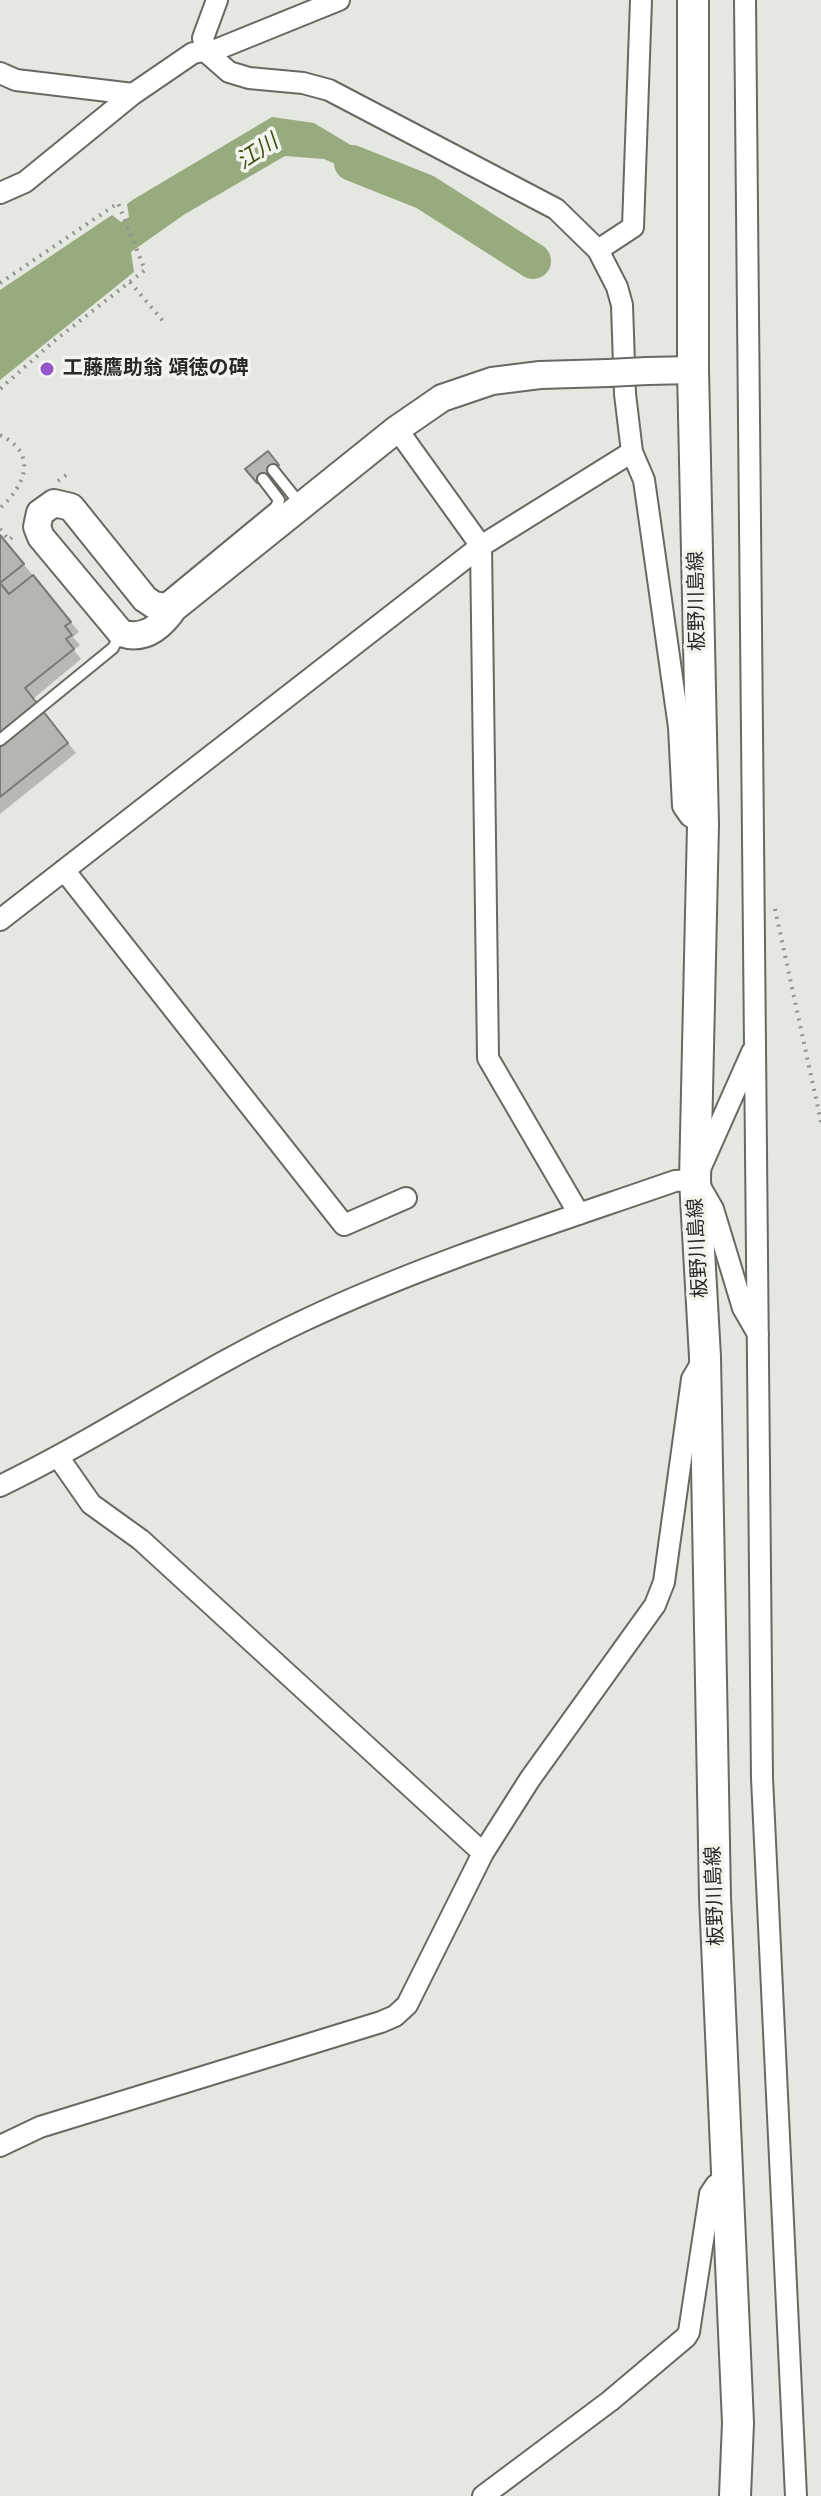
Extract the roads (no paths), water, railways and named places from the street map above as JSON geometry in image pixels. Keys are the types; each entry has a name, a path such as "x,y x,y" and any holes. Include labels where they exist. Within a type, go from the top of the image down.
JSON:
{"main road":[{"name":"板野川島線","path":"693,0 693,370 703,825 695,1180 705,1357 715,1897 738,2423 735,2496"}],"street":[{"path":"217,0 203,38 205,51 229,72 329,90 556,209 598,250 617,287 622,305 625,394 632,452 644,480 679,727 683,806 690,816 703,825"},
{"path":"0,193 25,182 133,94 193,53 218,49 339,0"},
{"path":"598,250 633,227 641,0"},
{"path":"745,0 762,1778 796,2494"},
{"path":"0,73 16,80 133,94"},
{"path":"165,606 442,398 480,384 540,375 693,370"},
{"path":"397,429 481,546 488,1058 579,1214"},
{"path":"0,920 481,546 632,452"},
{"path":"60,503 71,507 145,599 165,606 166,618 145,635 133,637 121,633 41,537 37,520 44,509 60,503"},
{"path":"64,870 344,1225 406,1198"},
{"path":"695,1180 755,1044"},
{"path":"0,1486 59,1458 233,1357 302,1321 417,1271 675,1181 695,1180"},
{"path":"695,1180 713,1209 743,1308 760,1337"},
{"path":"0,2146 40,2127 395,2016 407,2005 483,1853 530,1779 655,1605 664,1582 692,1379 705,1357"},
{"path":"59,1458 91,1504 141,1540 483,1853"},
{"path":"483,2496 610,2401 686,2337 710,2194 716,2185 728,2177"}],"lane":[{"path":"273,470 301,505"},
{"path":"165,606 276,507 279,500 263,479"},
{"path":"0,740 113,648 121,633"}],"water":[{"path":"272,117 314,123 399,174 391,188 324,159 285,156 185,214 131,252 134,272 0,380 0,290 112,215 121,222 129,217 127,204 134,199"}],"waterway":[{"name":"江川","path":"352,163 425,192 533,261"}],"place":[{"name":"工藤鷹助翁 頌徳の碑","path":"47,369"}]}
